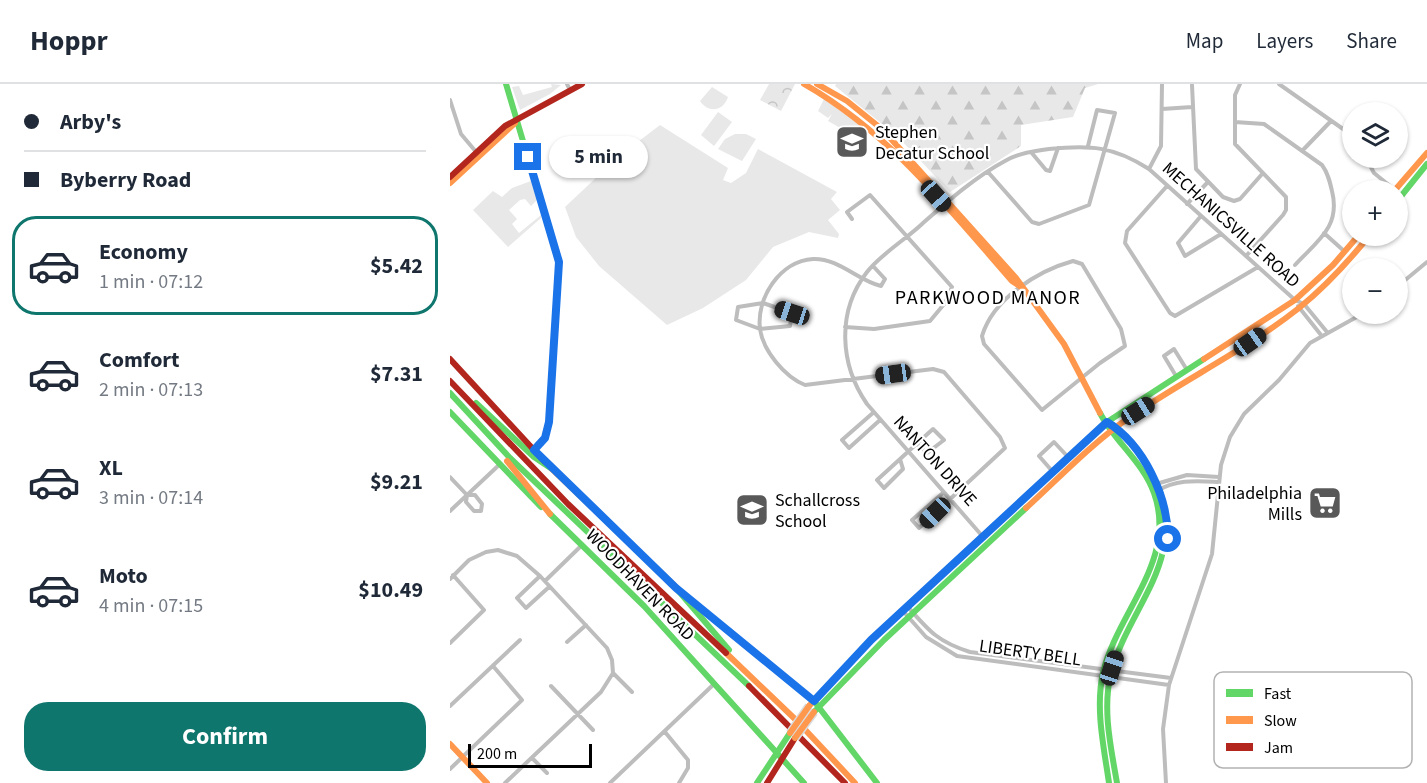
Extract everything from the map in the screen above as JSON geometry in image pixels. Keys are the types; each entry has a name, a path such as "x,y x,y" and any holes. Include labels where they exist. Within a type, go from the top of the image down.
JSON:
{"main road":[{"path":"506,84 559,262 549,422 545,438 534,450"},
{"path":"450,183 505,126 568,87 582,84"},
{"path":"804,84 828,89"},
{"path":"817,84 828,89 880,135 1021,287 1054,328 1107,422 1155,488 1168,522 1164,557 1159,575 1122,641 1111,674 1110,742 1117,783"},
{"path":"450,177 478,154"},
{"path":"1408,188 1427,165 1426,155"},
{"path":"1404,180 1426,155"},
{"path":"767,783 811,704 844,666 1107,422 1295,300 1349,246"},
{"path":"757,783 776,752 850,672 1113,430 1301,306 1360,246"},
{"path":"1346,250 1354,253"},
{"name":"WOODHAVEN ROAD","path":"450,359 552,469 676,588 811,704 877,783"},
{"path":"1187,369 1192,378"},
{"path":"450,379 525,448 552,469"},
{"name":"WOODHAVEN ROAD","path":"450,379 517,454 606,542 807,729 855,783"},
{"name":"WOODHAVEN ROAD","path":"450,393 481,429 805,741 845,783"},
{"name":"WOODHAVEN ROAD","path":"450,412 499,465 636,598 804,783"},
{"path":"481,429 550,514"},
{"path":"1109,783 1101,728 1103,673 1109,651 1157,555 1160,528 1155,488"},
{"path":"676,588 756,680"},
{"path":"805,741 839,783"},
{"path":"450,744 487,783"}],"street":[{"path":"1149,169 1161,146 1162,84"},
{"path":"1240,84 1235,95 1236,148 1286,196 1286,210 1246,256"},
{"path":"1279,84 1342,128"},
{"path":"1192,85 1196,169 1207,183 1228,200 1234,201 1240,199 1263,173"},
{"path":"450,100 461,134 478,154"},
{"path":"1162,109 1192,107"},
{"path":"988,172 1036,224 1090,203 1115,113 1097,110 1088,146"},
{"path":"1302,151 1331,121"},
{"path":"1235,122 1264,124 1322,165 1332,191 1335,215 1324,233 1294,265"},
{"name":"NANTON DRIVE","path":"984,538 880,420 852,379 844,346 850,304 863,278 873,266 946,204 1005,160 1031,151 1088,146 1106,149 1134,159 1149,169"},
{"path":"1031,151 1046,170 1050,171 1058,148"},
{"path":"1371,168 1383,180"},
{"name":"MECHANICSVILLE ROAD","path":"1149,169 1301,306"},
{"path":"1188,204 1207,183"},
{"path":"1167,186 1127,231 1125,237 1125,243 1165,309 1175,316 1258,267"},
{"path":"845,327 874,329 930,321 945,303 951,287 870,195 847,212 852,219"},
{"path":"1201,216 1178,243 1185,255 1221,234"},
{"path":"1324,233 1346,250"},
{"path":"873,266 885,279 885,284 879,287 828,261 802,261 783,272 775,281 763,303 760,328 767,349 796,382 806,385 938,369 944,372 1000,436 1004,449 921,527 912,520 944,492"},
{"path":"1408,278 1427,262"},
{"path":"1080,263 1126,341 1122,349 1042,410 984,344 982,336 996,311 1021,287 1060,265 1080,263"},
{"path":"763,303 792,313 790,326 760,328 736,320 738,307 763,303"},
{"path":"1301,306 1327,332"},
{"path":"1301,306 1321,335"},
{"path":"1166,783 1163,729 1169,685 1212,554 1219,480 1225,449 1239,420 1280,380 1310,343 1343,324"},
{"path":"1176,376 1164,356 1174,350 1187,369"},
{"path":"874,412 842,440 849,448 880,420"},
{"path":"900,459 903,469 884,488 877,480 908,451 933,429 944,440 927,453 916,444"},
{"path":"1053,472 1039,456 1054,442 1068,458"},
{"path":"450,511 499,465"},
{"path":"450,477 467,495 475,495 482,504 481,511 474,511 466,502 467,495"},
{"path":"1155,488 1188,481 1219,480"},
{"path":"544,581 581,546"},
{"path":"450,643 484,610 452,577 477,555 498,550 518,556 540,576 607,648 614,673 632,692"},
{"path":"540,576 517,598 526,608 549,587"},
{"name":"LIBERTY BELL","path":"906,609 926,637 957,656 1111,674 1171,678"},
{"path":"567,642 585,625"},
{"path":"450,706 520,640"},
{"path":"450,769 522,700 493,666"},
{"path":"505,783 605,688 614,673"},
{"name":"LIBERTY BELL","path":"1111,674 1169,685"},
{"path":"610,783 714,684"},
{"path":"551,686 593,730"},
{"path":"665,732 688,760 688,768 679,783"},
{"path":"532,758 547,773"}],"green space":[{"path":"551,84 561,85 550,94 520,110 512,87 519,86 523,95 552,87"},
{"path":"769,84 795,84 781,111 760,100"},
{"path":"836,84 1098,84 1085,88 1073,117 1021,125 1021,146 950,192 898,137 835,86"},
{"path":"712,87 728,97 723,106 715,109 707,108 700,101"},
{"path":"824,99 862,126 856,137 828,121 832,114 828,118 818,111"},
{"path":"718,112 732,122 714,146 701,135"},
{"path":"660,125 728,168 723,180 731,183 746,173 758,149 837,192 831,199 840,210 828,220 839,234 838,238 809,232 773,247 746,280 703,308 667,325 599,266 576,237 565,207 617,158"},
{"path":"735,134 746,134 756,139 742,161 718,149 725,139"},
{"path":"531,181 537,200 531,206 525,199 520,200 509,210 517,219 512,224 519,233 541,215 541,218 508,247 473,210 493,191 502,197 512,188"}],"traffic: fast":[{"path":"506,84 559,262 549,422 545,438 534,450"},
{"path":"1408,188 1427,164"},
{"path":"983,536 1107,422 1204,359"},
{"path":"450,393 510,458 749,686"},
{"path":"476,403 534,457 552,469"},
{"path":"450,412 541,507"},
{"path":"1100,413 1149,482 1159,517 1158,541 1152,563 1110,650 1103,673 1100,714 1109,783"},
{"path":"1113,425 1133,444 1156,484 1164,512 1165,537 1161,560 1153,582 1120,648 1108,687 1107,714 1117,783"},
{"path":"814,712 884,640 1026,508"},
{"path":"550,514 644,606 804,783"},
{"path":"676,588 729,650"},
{"path":"686,596 814,701 877,783"},
{"path":"757,783 790,733"}],"traffic: slow":[{"path":"804,84 864,125 891,149 941,200 1012,281 1021,287"},
{"path":"817,84 847,101 883,130 1016,278 1064,344 1100,413"},
{"path":"450,183 515,123"},
{"path":"1404,180 1427,153"},
{"path":"1204,359 1295,300 1333,265 1349,246"},
{"path":"1026,508 1116,427 1258,337 1299,308 1336,274 1361,246"},
{"path":"507,461 550,514"},
{"path":"552,469 678,589"},
{"path":"809,706 871,640 983,536"},
{"path":"726,653 796,720 855,783"},
{"path":"790,733 809,706"},
{"path":"795,738 814,712"},
{"path":"450,744 487,783"}],"traffic: jam":[{"path":"450,177 505,126 582,84"},
{"path":"450,359 545,462"},
{"path":"450,381 568,504 726,653"},
{"path":"749,686 845,783"},
{"path":"767,783 795,738"}],"place":[{"name":"Stephen Decatur School","path":"852,142"},
{"name":"Philadelphia Mills","path":"1325,503"},
{"name":"Schallcross School","path":"752,510"}],"district":[{"name":"PARKWOOD MANOR","path":"988,298"}],"route":[{"path":"528,157 559,262 548,430 545,438 534,450 676,588 814,701 844,666 871,640 1107,422 1116,428 1146,464 1160,490 1168,522 1168,539"}]}
